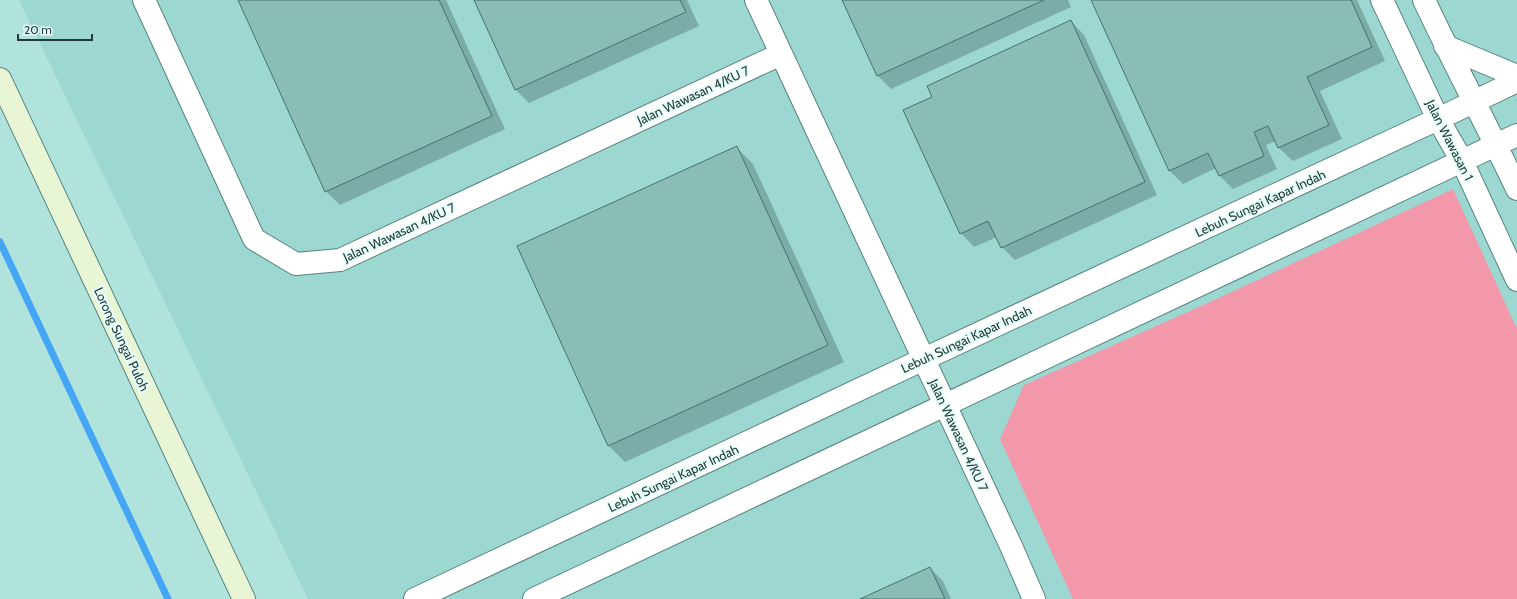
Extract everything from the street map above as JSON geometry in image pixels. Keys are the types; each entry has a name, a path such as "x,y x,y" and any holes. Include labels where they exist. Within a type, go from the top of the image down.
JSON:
{"street":[{"name":"Jalan Wawasan 4/KU 7","path":"144,0 254,239 296,264 340,260 781,54"},
{"name":"Jalan Wawasan 4/KU 7","path":"756,0 1012,546 1034,599"},
{"name":"Jalan Wawasan 1","path":"1382,0 1438,119 1462,161 1517,280"},
{"path":"1424,0 1445,46 1517,189"},
{"path":"1445,46 1517,76"},
{"name":"Lorong Sungai Puloh","path":"0,79 244,599"},
{"name":"Lebuh Sungai Kapar Indah","path":"416,599 1517,81"},
{"path":"534,599 1517,135"}],"shaded area":[{"path":"19,0 1517,0 1517,599 308,599"},
{"path":"1453,189 1517,329 1517,599 1073,599 1000,439 1024,385 1210,302"}],"building":[{"path":"238,0 439,0 492,116 325,192"},
{"path":"474,0 680,0 686,12 515,90"},
{"path":"842,0 1044,0 877,76"},
{"path":"1091,0 1351,0 1372,47 1307,77 1329,125 1278,148 1268,126 1254,132 1264,156 1219,176 1208,153 1169,171"},
{"path":"1071,20 1145,182 1001,248 988,221 960,234 903,110 932,97 927,86"},
{"path":"737,146 828,345 608,446 517,246"},
{"path":"930,567 945,599 860,599"}],"waterway":[{"path":"0,242 168,599"}]}
